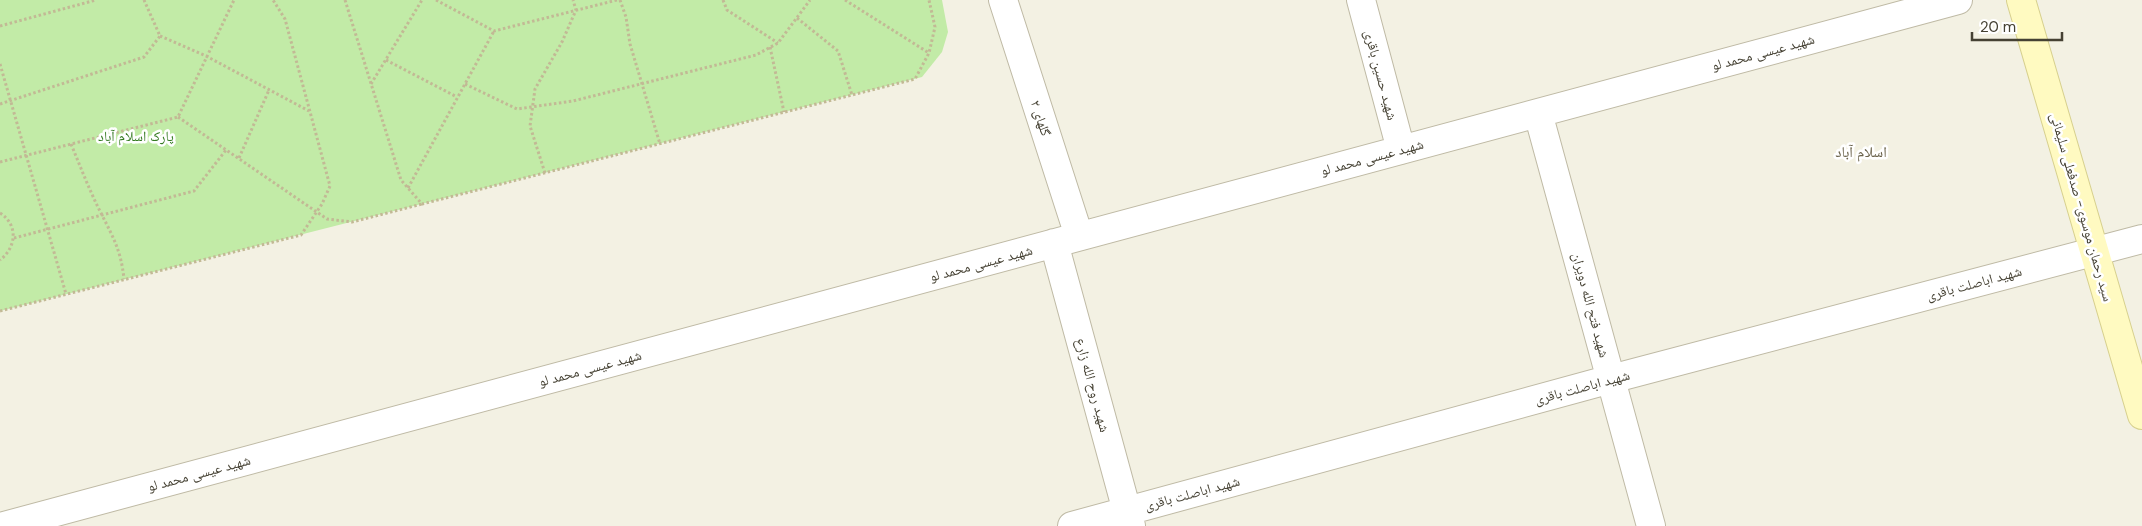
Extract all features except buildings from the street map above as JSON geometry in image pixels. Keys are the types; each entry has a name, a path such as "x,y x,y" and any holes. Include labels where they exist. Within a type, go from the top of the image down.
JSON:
{"street":[{"name":"گلهای ۲","path":"1003,0 1066,240"},
{"name":"شهید حسین باقری","path":"1361,0 1401,150"},
{"name":"شهید عیسی محمد لو","path":"4,526 1958,0"},
{"name":"سید رحمان موسوی- صدفعلی سلیمانی","path":"2021,0 2142,415"},
{"name":"شهید فتح الله دویران","path":"1538,113 1651,526"},
{"name":"شهید اباصلت باقری","path":"1072,526 1129,518 1611,379 2142,239"},
{"name":"شهید روح الله زارع","path":"1066,240 1129,518"}],"path":[{"path":"0,26 96,0"},
{"path":"144,0 160,36 206,56 309,112"},
{"path":"178,117 234,0"},
{"path":"0,311 301,235 317,212 330,186 285,19 274,0"},
{"path":"345,0 401,180 422,204"},
{"path":"371,84 422,0"},
{"path":"436,0 494,31 619,0 660,144"},
{"path":"447,6 450,0"},
{"path":"545,173 530,126 535,89 562,42 576,10 573,0"},
{"path":"723,0 727,10 778,43"},
{"path":"465,84 517,109 573,101 756,55 778,43 810,0"},
{"path":"845,0 850,1 929,53"},
{"path":"0,162 178,117 327,219 352,222 915,79 929,53 935,27 929,0"},
{"path":"797,18 838,51 852,95"},
{"path":"408,188 494,31"},
{"path":"0,104 144,57 160,36"},
{"path":"770,47 784,112"},
{"path":"386,60 458,97"},
{"path":"0,64 66,294"},
{"path":"239,158 269,90"},
{"path":"71,144 102,215 116,239 122,257 124,279"},
{"path":"14,238 194,191 226,150"},
{"path":"0,213 9,221 14,238 8,254 0,260"}],"green space":[{"name":"پارک اسلام آباد","path":"0,0 942,0 948,32 942,52 922,77 0,311"}],"district":[{"name":"اسلام آباد","path":"1861,152"}]}
